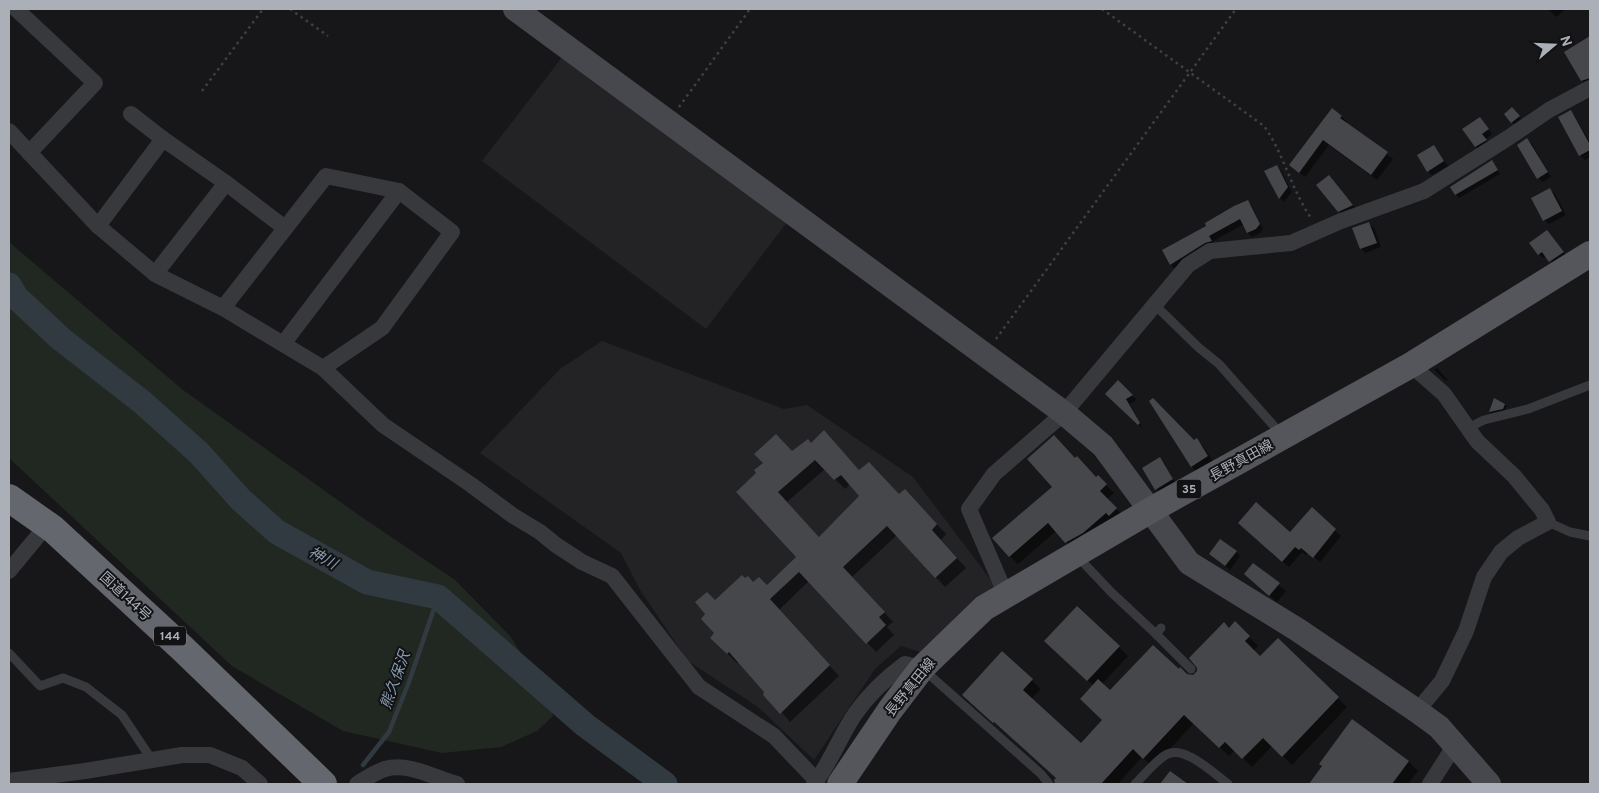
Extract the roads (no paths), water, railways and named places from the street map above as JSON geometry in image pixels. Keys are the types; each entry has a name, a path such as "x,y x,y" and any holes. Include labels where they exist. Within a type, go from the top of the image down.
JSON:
{"highway":[{"name":"国道144号","path":"9,498 47,525 182,648 323,784"}],"main road":[{"name":"長野真田線","path":"824,783 890,710 922,668 984,608 1151,510 1411,365 1590,254"}],"street":[{"path":"16,9 95,84 29,153"},
{"path":"515,9 1064,413 1103,446 1189,563 1298,630 1439,727 1489,784"},
{"path":"1006,595 969,509 994,474 1064,413 1188,265 1210,251 1291,243 1321,229 1424,191 1549,110 1590,88"},
{"path":"131,114 285,228"},
{"path":"9,130 98,226 155,274 223,308 323,368 382,425 470,484 512,515 540,532 562,549 582,562 612,576 699,687 774,736 824,783"},
{"path":"98,226 163,139"},
{"path":"223,308 326,176 400,191 452,232 382,328 323,368"},
{"path":"155,274 226,183"},
{"path":"283,344 400,191"},
{"path":"1411,365 1444,394 1477,441 1514,476 1542,510 1548,522 1518,538 1501,552 1484,577 1466,631 1442,681 1417,711"},
{"path":"9,571 47,525"},
{"path":"1430,784 1455,745"},
{"path":"9,781 182,755 210,755 242,768 260,784"},
{"path":"357,784 384,769 400,767 456,784"}],"lane":[{"path":"1154,304 1198,347 1219,364 1282,436"},
{"path":"1468,428 1484,420 1528,409 1590,384"},
{"path":"1548,522 1570,532 1590,536"},
{"path":"1075,554 1110,592 1158,631 1191,669"},
{"path":"9,653 40,686 63,678 86,687 122,715 152,760"},
{"path":"922,668 1041,774 1049,784"},
{"path":"1135,784 1165,755 1176,751 1187,754 1228,784"}],"waterway":[{"name":"神川","path":"9,285 16,297 61,339 142,402 199,453 241,500 277,532 367,582 438,597 585,725 665,784"},
{"name":"熊久保沢","path":"363,765 389,732 409,682 438,597"}]}
